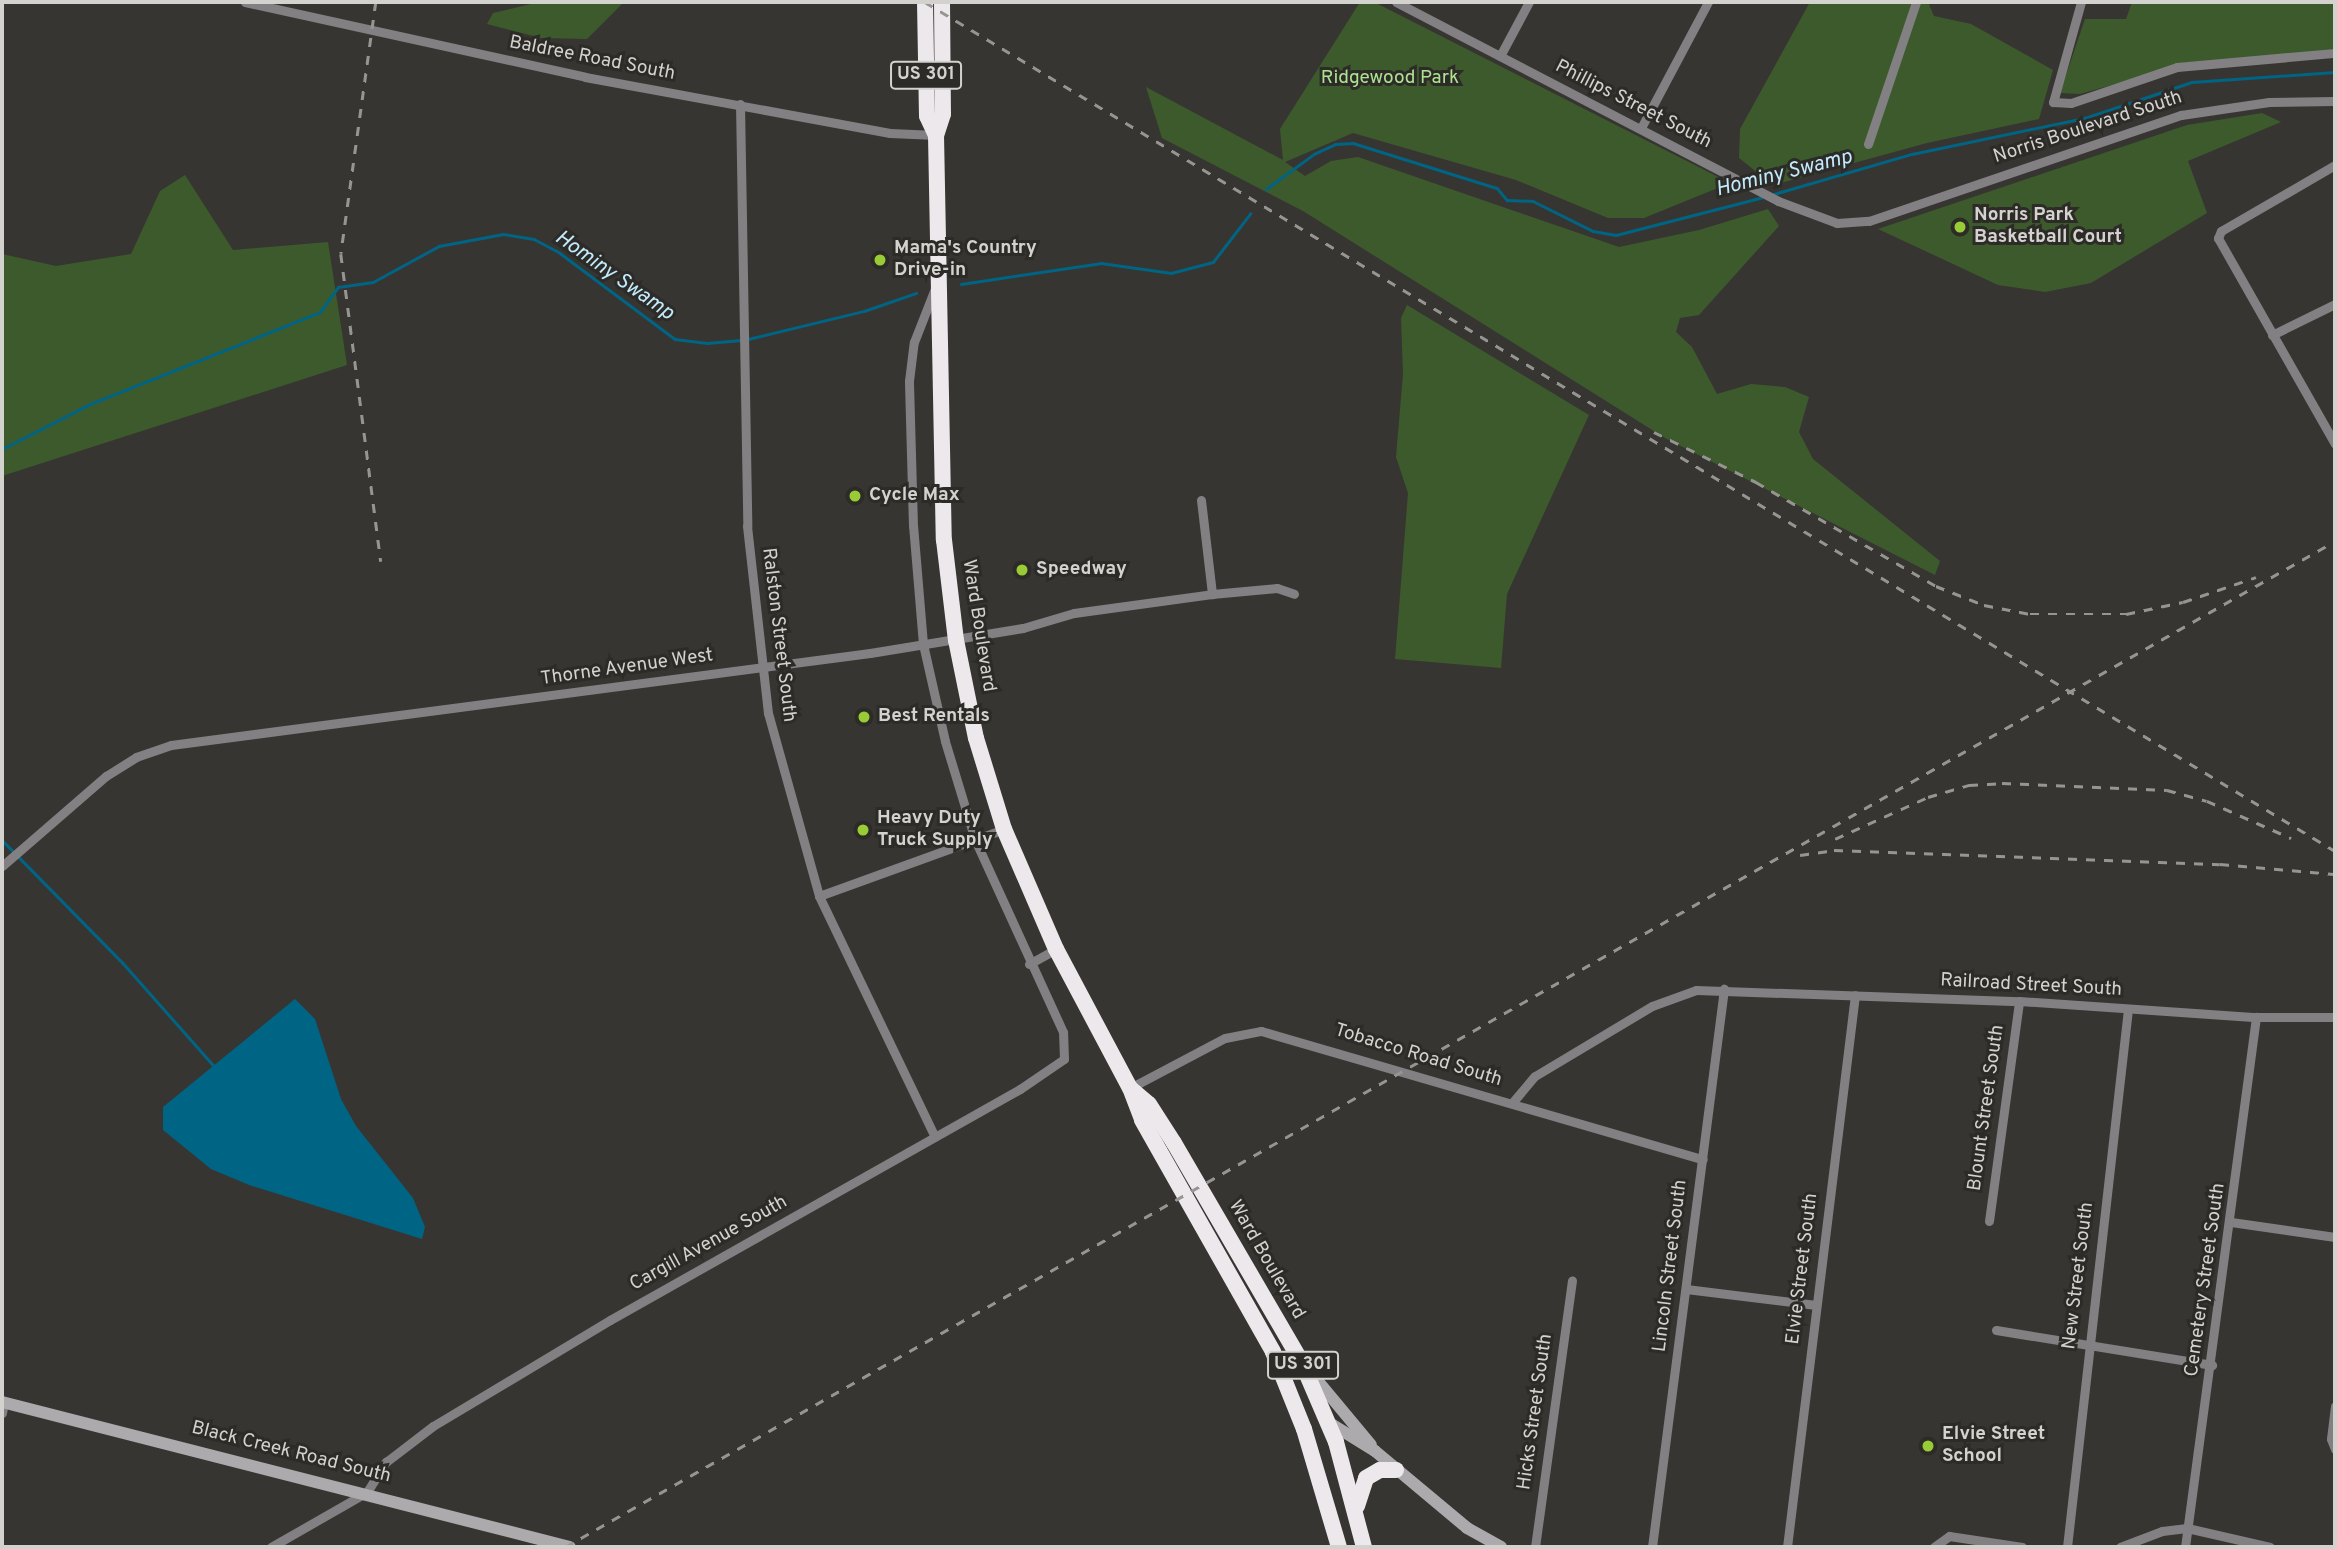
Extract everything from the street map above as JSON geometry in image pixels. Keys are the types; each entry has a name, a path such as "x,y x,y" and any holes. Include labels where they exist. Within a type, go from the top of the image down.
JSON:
{"highway":[{"name":"Ward Boulevard","path":"925,2 927,116 936,135"},
{"name":"Ward Boulevard","path":"942,2 943,114 936,135 944,540 956,639 976,738 1004,829 1056,949 1130,1088 1142,1120 1257,1321 1292,1396 1342,1547"},
{"name":"Ward Boulevard","path":"1130,1088 1149,1104 1174,1143 1302,1363 1328,1422 1364,1547"},
{"path":"1292,1396 1328,1422"},
{"path":"1356,1512 1366,1478 1380,1470 1396,1470"}],"street":[{"name":"Baldree Road South","path":"245,2 585,77 890,133 936,135"},
{"name":"Phillips Street South","path":"1396,2 1798,210 1819,219 1858,222"},
{"path":"1500,56 1529,2"},
{"path":"1641,128 1708,2"},
{"path":"1868,144 1916,2"},
{"path":"2081,2 2053,102 2071,103 2177,67 2335,53"},
{"name":"Norris Boulevard South","path":"1858,222 2181,115 2270,102 2335,101"},
{"name":"Ralston Street South","path":"740,104 742,359 747,526 762,667 780,766 819,896 935,1137"},
{"path":"2335,164 2221,231 2218,238 2335,442"},
{"path":"938,282 914,342 909,381 913,526 923,644 945,741 975,839 1029,964 1056,949"},
{"path":"2272,335 2335,304"},
{"path":"1201,500 1212,594"},
{"name":"Thorne Avenue West","path":"2,866 106,776 136,757 171,745 923,644 1074,613 1212,594 1278,588 1294,594"},
{"path":"819,896 1004,829"},
{"name":"Cargill Avenue South","path":"271,1547 367,1492 386,1462 433,1426 587,1338 610,1320 1056,1068 1064,1059 1063,1032 1029,964"},
{"name":"Lincoln Street South","path":"1652,1547 1724,989"},
{"name":"Railroad Street South","path":"1511,1103 1535,1076 1653,1006 1696,990 2020,1000 2256,1017 2335,1017"},
{"name":"Elvie Street South","path":"1787,1547 1855,995"},
{"name":"Blount Street South","path":"1989,1221 2020,1000"},
{"name":"New Street South","path":"2067,1547 2088,1343 2128,1009"},
{"name":"Cemetery Street South","path":"2185,1547 2212,1365 2256,1017"},
{"name":"Tobacco Road South","path":"1130,1088 1225,1038 1261,1031 1703,1158"},
{"path":"2231,1222 2335,1237"},
{"name":"Hicks Street South","path":"1535,1547 1572,1281"},
{"path":"1686,1289 1816,1306"},
{"path":"1996,1330 2212,1365"},
{"path":"1302,1363 1375,1451 1467,1528 1500,1547"},
{"name":"Black Creek Road South","path":"3,1405 367,1492 570,1547"},
{"path":"2335,1406 2335,1448"},
{"path":"1328,1422 1375,1451"},
{"path":"2120,1547 2162,1531 2187,1528 2270,1547"},
{"path":"1934,1547 1941,1538 1949,1536 2022,1547"}],"green space":[{"path":"539,2 624,2 587,39 541,38 487,24 493,13"},
{"name":"Ridgewood Park","path":"1360,2 1374,2 1730,183 1644,218 1608,218 1516,180 1353,133 1285,162 1305,176 1331,161 1358,157 1619,247 1699,230 1768,209 1779,226 1699,315 1680,318 1676,332 1692,347 1717,394 1751,384 1785,387 1809,397 1799,432 1813,459 1940,561 1935,575 1665,438 1303,211 1162,138 1146,87 1283,160 1280,129"},
{"path":"1810,2 1928,2 1934,16 1971,24 2053,70 2039,119 1927,143 1773,185 1739,158 1740,129"},
{"path":"2132,2 2335,2 2335,53 2172,68 2080,94 2060,93 2085,19 2126,19"},
{"path":"2262,113 2281,122 2188,161 2207,213 2091,283 2045,292 1998,285 1878,229 2187,125"},
{"path":"185,175 233,250 328,242 347,365 2,476 2,254 56,266 131,254 160,191"},
{"path":"1407,305 1589,415 1507,594 1501,668 1395,659 1408,493 1396,457 1403,374 1401,318"}],"water":[{"path":"295,999 315,1019 341,1099 356,1126 413,1198 425,1227 422,1239 249,1185 211,1169 163,1130 163,1107"}],"waterway":[{"name":"Hominy Swamp","path":"1774,194 1912,154 2085,118 2192,82 2335,72"},
{"name":"Hominy Swamp","path":"1266,189 1314,154 1335,144 1353,143 1497,188 1507,200 1533,201 1593,231 1616,235 1764,197"},
{"name":"Hominy Swamp","path":"961,284 1101,263 1171,273 1213,262 1250,214"},
{"name":"Hominy Swamp","path":"2,449 88,405 320,312 338,287 373,282 439,246 503,234 534,239 560,253 675,339 707,343 741,340"},
{"name":"Hominy Swamp","path":"748,339 864,311 916,293"},
{"path":"2,840 123,963 215,1067"}],"railway":[{"path":"376,2 341,254 381,561"},
{"path":"925,2 2335,851"},
{"path":"1654,432 1756,482 1936,586 1984,605 2030,614 2126,614 2183,602 2256,577"},
{"path":"565,1547 2335,541"},
{"path":"1835,839 1928,797 1969,785 2002,783 2167,790 2207,801 2291,838"},
{"path":"1800,855 1834,850 2220,864 2334,874"}],"place":[{"name":"Norris Park Basketball Court","path":"1960,227"},
{"name":"Mama's Country Drive-in","path":"880,260"},
{"name":"Cycle Max","path":"855,496"},
{"name":"Speedway","path":"1022,570"},
{"name":"Best Rentals","path":"864,717"},
{"name":"Heavy Duty Truck Supply","path":"863,830"},
{"name":"Elvie Street School","path":"1928,1446"}]}
